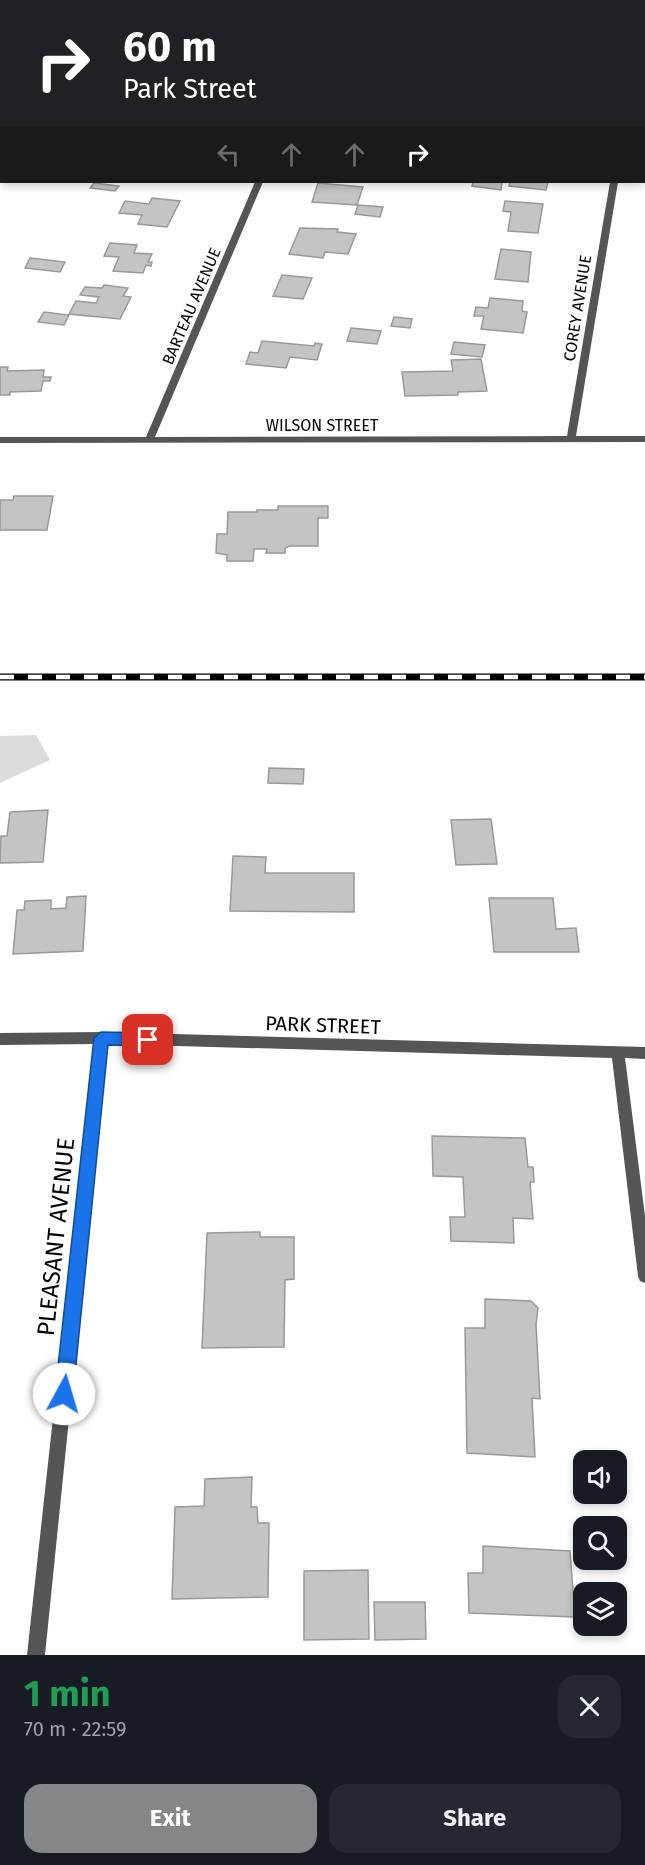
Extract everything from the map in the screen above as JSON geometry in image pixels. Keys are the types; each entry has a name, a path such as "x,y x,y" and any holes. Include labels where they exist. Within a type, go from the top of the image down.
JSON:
{"street":[{"name":"BARTEAU AVENUE","path":"149,441 260,183"},
{"name":"COREY AVENUE","path":"570,439 614,183"},
{"name":"WILSON STREET","path":"0,440 645,439"},
{"name":"PARK STREET","path":"0,1039 101,1038 645,1053"},
{"name":"PLEASANT AVENUE","path":"36,1655 101,1038"},
{"path":"618,1053 645,1276"}],"shaded area":[{"path":"36,735 50,760 0,783 0,736"}],"building":[{"path":"94,183 119,186 115,191 90,188"},
{"path":"318,183 363,187 357,205 312,202"},
{"path":"473,183 502,183 501,190 472,186"},
{"path":"510,183 548,183 546,190 509,186"},
{"path":"152,198 180,201 167,227 138,224 142,215 119,213 125,201 149,204"},
{"path":"505,201 543,204 538,233 508,231 511,212 503,211"},
{"path":"358,205 383,207 380,217 355,214"},
{"path":"300,228 338,229 337,232 356,234 348,254 325,252 323,258 289,254"},
{"path":"110,243 137,245 134,253 152,254 148,262 152,262 151,266 146,265 143,273 113,271 119,257 104,256"},
{"path":"501,249 531,252 528,282 495,279"},
{"path":"30,258 65,262 60,272 25,268"},
{"path":"282,275 312,278 303,299 273,296"},
{"path":"104,285 128,288 123,296 131,297 120,319 69,314 76,301 96,303 99,297 80,295 85,287 102,288"},
{"path":"490,298 523,301 522,311 527,312 523,333 481,329 484,316 474,316 476,307 488,308"},
{"path":"44,312 69,315 64,325 38,322"},
{"path":"394,317 412,319 410,328 391,326"},
{"path":"351,328 381,331 377,344 347,341"},
{"path":"262,341 314,346 315,343 322,344 317,360 290,357 286,368 246,364 250,352 258,353"},
{"path":"454,342 485,345 482,357 451,354"},
{"path":"481,359 487,391 458,392 458,395 405,396 402,372 453,371 451,360"},
{"path":"0,367 8,367 7,371 44,370 43,377 51,377 50,381 43,381 41,391 10,392 10,395 0,395"},
{"path":"14,496 53,496 47,530 0,530 0,500 13,500"},
{"path":"278,506 328,506 328,518 318,518 318,546 289,546 285,549 285,553 266,553 267,549 254,549 253,561 227,561 227,555 216,553 217,534 227,534 228,512 278,510"},
{"path":"269,768 304,769 303,784 268,783"},
{"path":"48,810 43,862 0,863 1,836 7,836 10,812"},
{"path":"491,819 497,864 456,865 451,820"},
{"path":"233,856 266,857 265,873 354,873 354,912 230,911"},
{"path":"86,896 83,951 13,954 17,910 24,910 25,901 51,900 51,909 66,908 67,897"},
{"path":"489,898 553,898 556,929 576,928 579,952 494,952"},
{"path":"432,1136 525,1138 528,1167 533,1167 534,1182 530,1182 533,1219 513,1218 514,1243 451,1241 450,1217 465,1217 463,1177 433,1176"},
{"path":"260,1232 260,1237 294,1237 294,1279 285,1280 284,1347 202,1348 207,1233"},
{"path":"485,1299 531,1301 538,1308 536,1325 540,1399 532,1398 535,1457 467,1453 465,1328 485,1328"},
{"path":"252,1477 251,1507 257,1507 258,1523 269,1523 268,1597 172,1599 175,1507 204,1506 205,1479"},
{"path":"483,1546 570,1551 573,1617 469,1613 468,1573 483,1573"},
{"path":"368,1570 369,1639 304,1640 304,1571"},
{"path":"374,1602 425,1602 426,1639 375,1640"}],"railway":[{"path":"0,677 645,677"}],"route":[{"path":"64,1394 101,1038 148,1040"}]}
